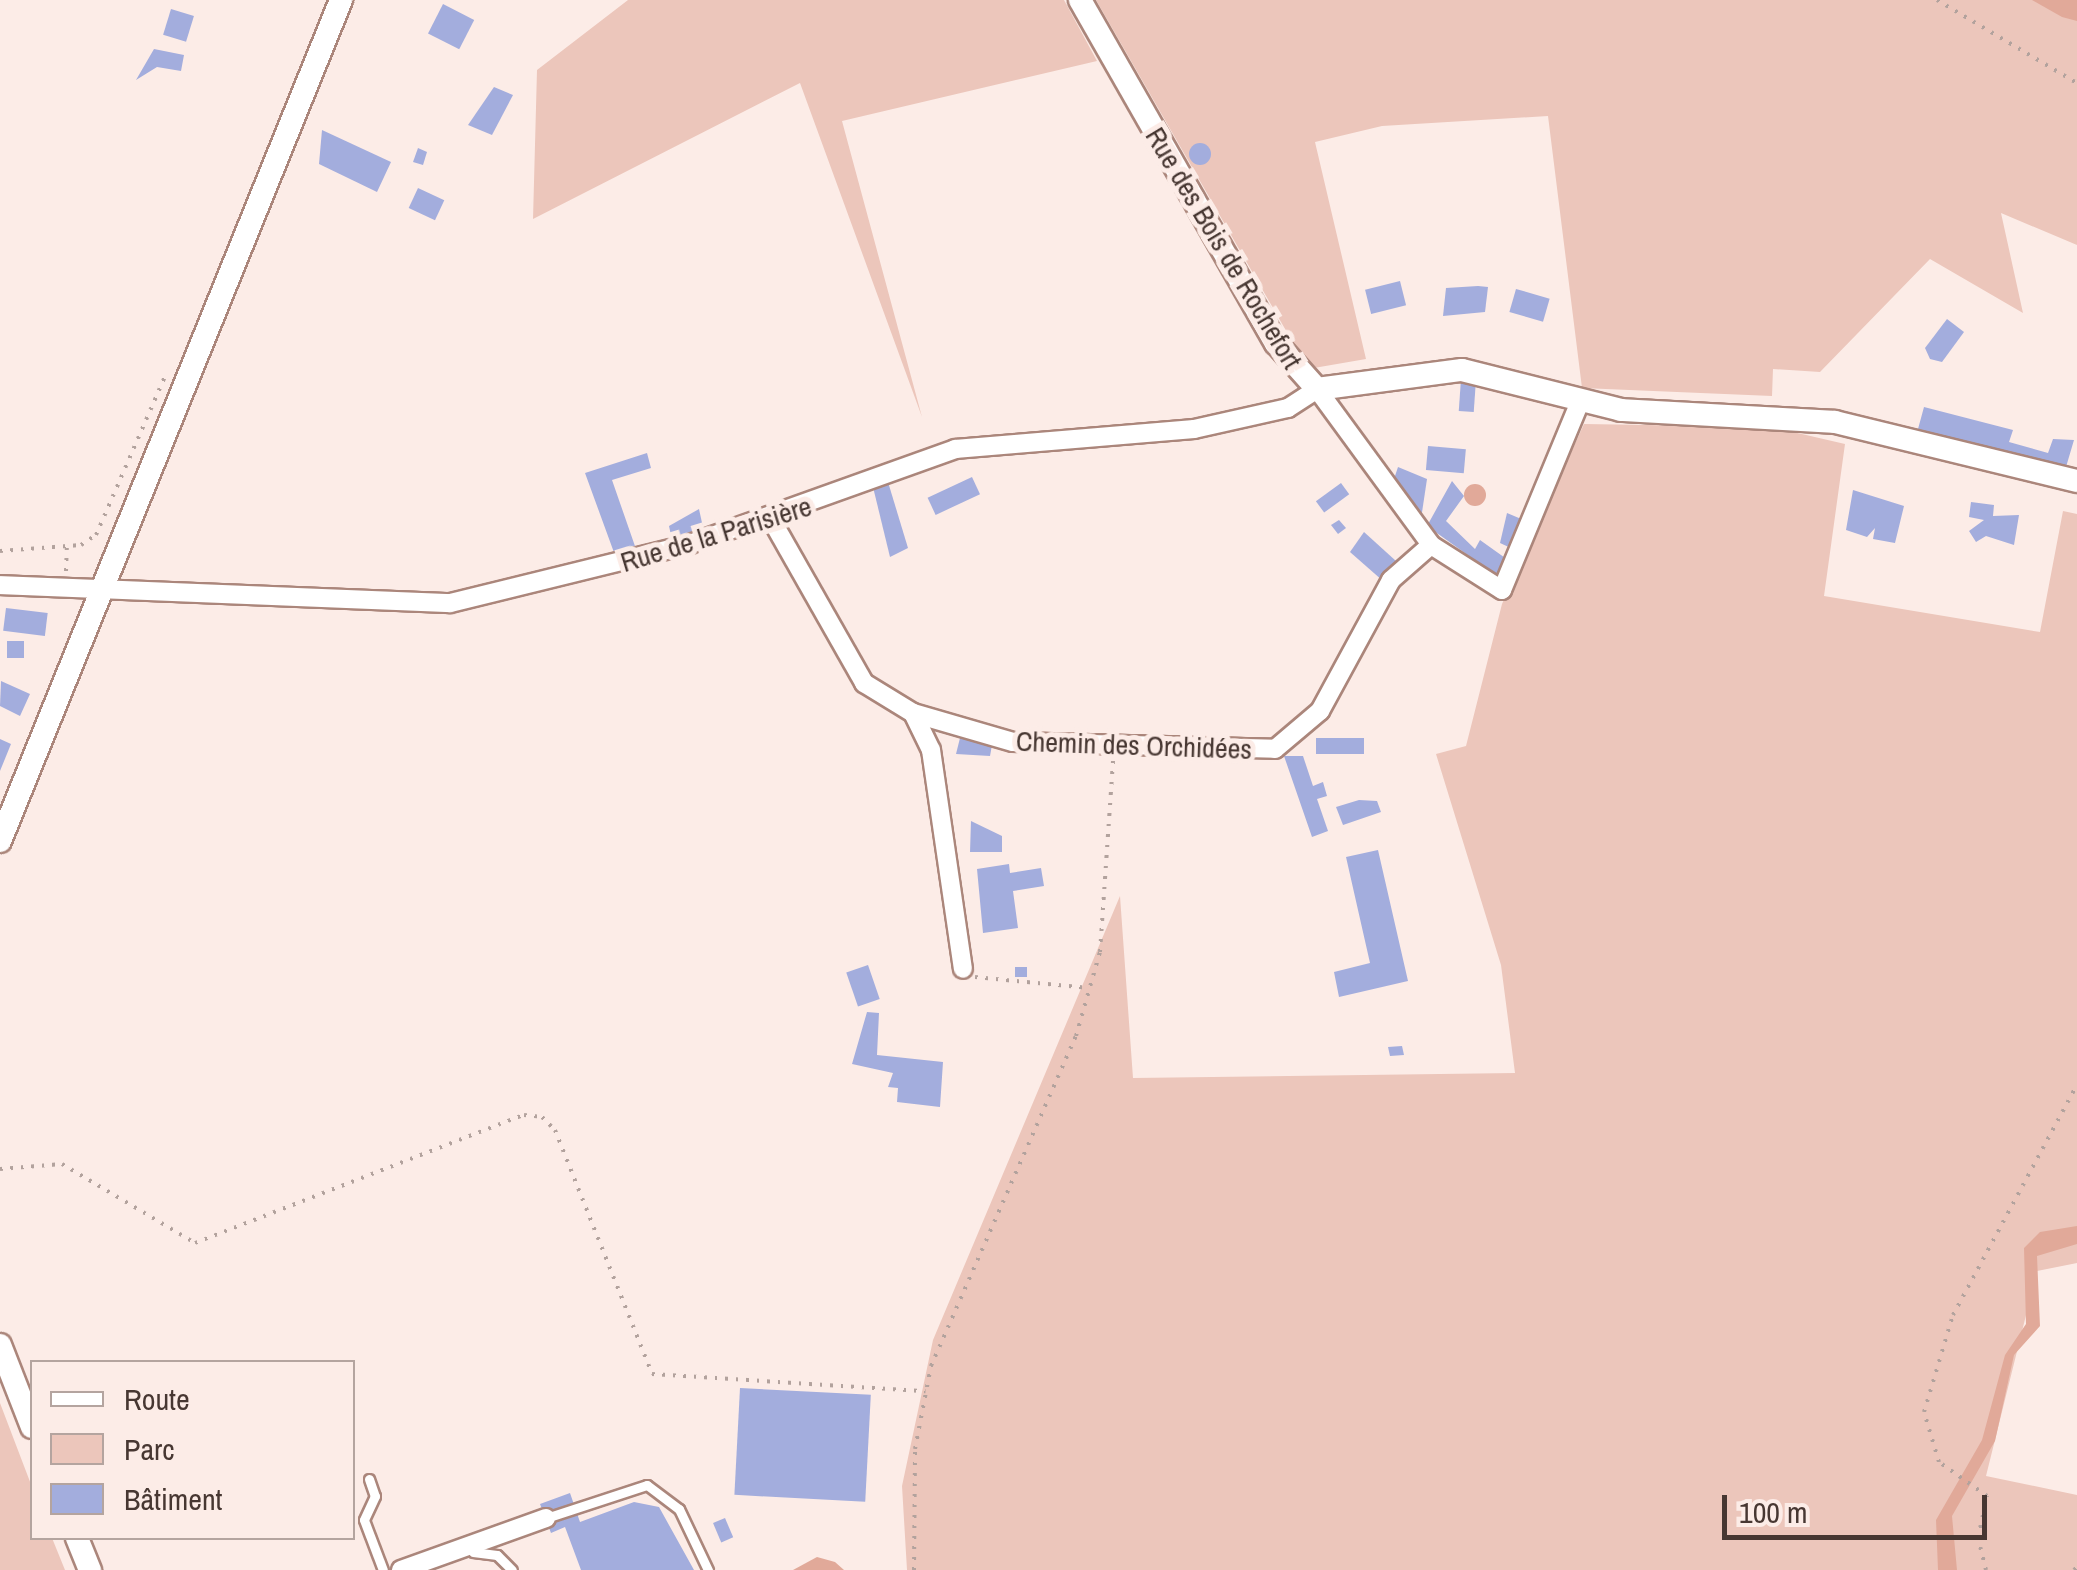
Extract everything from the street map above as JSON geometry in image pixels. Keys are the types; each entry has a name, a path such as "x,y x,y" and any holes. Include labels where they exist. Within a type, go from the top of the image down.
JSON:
{"street":[{"path":"0,840 341,0"},
{"name":"Rue des Bois de Rochefort","path":"1080,0 1276,342 1317,389 1462,370 1580,402 1835,422 2077,480"},
{"path":"1317,389 1431,545 1502,590 1580,402"},
{"name":"Rue de la Parisière","path":"0,584 450,603 772,520 954,450 1194,429 1288,408 1317,389"},
{"name":"Chemin des Orchidées","path":"772,520 864,682 914,713 1013,742 1275,749 1300,735 1390,580 1431,545"},
{"path":"914,713 931,750 962,969"},
{"path":"0,1345 30,1423"},
{"path":"402,1570 546,1518"},
{"path":"78,1540 90,1570"}],"lane":[{"path":"369,1478 374,1496 364,1520 382,1570"},
{"path":"546,1518 647,1485 679,1509 708,1570"},
{"path":"402,1570 478,1550 512,1570"}],"path":[{"path":"1937,0 2077,82"},
{"path":"0,551 67,546 96,535 168,370"},
{"path":"65,584 67,546"},
{"path":"914,1570 910,1511 925,1391 1088,988 1107,914 1116,745"},
{"path":"962,969 988,982 1088,988"},
{"path":"1986,1570 1978,1538 1987,1496 1939,1462 1924,1412 1953,1315 2077,1085"},
{"path":"0,1169 80,1171 172,1237 195,1243 524,1115 542,1117 555,1130 652,1374 925,1391"}],"green space":[{"path":"628,0 1064,0 1097,61 842,121 922,417 800,83 533,219 537,70"},
{"path":"1096,0 2077,0 2077,245 2001,213 2023,313 1930,259 1820,372 1773,369 1772,396 1582,388 1548,116 1382,126 1315,142 1366,359 1308,369"},
{"path":"1584,424 1771,427 1845,444 1824,596 2040,632 2063,511 2077,514 2077,1263 2037,1271 1986,1476 2077,1495 2077,1570 907,1570 902,1486 933,1340 1120,896 1133,1078 1515,1073 1501,965 1436,754 1466,746 1502,604"},
{"path":"0,1403 30,1482 30,1540 53,1540 65,1570 0,1570"}],"shaded area":[{"path":"2032,0 2077,0 2077,21 2062,17"},
{"path":"1475,484 1483,487 1483,503 1475,506 1467,503 1464,495 1467,487"},
{"path":"2077,1226 2077,1244 2037,1256 2040,1326 2014,1355 1995,1441 1952,1516 1957,1570 1938,1570 1936,1520 1982,1440 2005,1355 2026,1324 2024,1248 2040,1232"},
{"path":"817,1557 835,1562 844,1570 793,1570"}],"building":[{"path":"443,4 474,20 459,49 428,33"},
{"path":"171,9 194,16 186,42 163,35"},
{"path":"154,49 184,55 181,71 157,67 136,80"},
{"path":"494,87 513,95 492,135 468,125"},
{"path":"322,130 391,162 377,192 319,164"},
{"path":"1200,143 1208,146 1208,162 1200,165 1192,162 1189,154 1192,146"},
{"path":"418,148 427,152 423,165 413,162"},
{"path":"418,188 444,200 435,220 409,208"},
{"path":"1400,281 1406,305 1371,314 1365,290"},
{"path":"1488,287 1485,312 1443,316 1446,288"},
{"path":"1516,289 1550,299 1543,322 1509,312"},
{"path":"1947,319 1964,332 1942,362 1930,359 1925,348"},
{"path":"1461,379 1476,380 1474,412 1459,411"},
{"path":"1924,407 2013,430 2009,442 2048,453 2053,439 2074,440 2066,467 1918,429"},
{"path":"1428,446 1466,449 1464,473 1426,470"},
{"path":"647,453 651,468 612,480 636,549 616,558 585,473"},
{"path":"1398,467 1427,479 1421,519 1393,482"},
{"path":"972,477 980,494 936,515 928,498"},
{"path":"1452,481 1464,496 1446,521 1475,549 1480,540 1508,560 1500,578 1427,526"},
{"path":"888,482 908,548 890,557 873,487"},
{"path":"1341,483 1349,494 1324,513 1316,501"},
{"path":"1853,490 1904,506 1895,543 1873,539 1875,528 1867,537 1846,530"},
{"path":"1971,502 1994,505 1993,516 2019,515 2014,545 1986,536 1976,542 1969,531 1984,520 1969,517"},
{"path":"699,509 704,532 672,540 669,526"},
{"path":"1507,513 1526,521 1513,549 1500,543"},
{"path":"1339,520 1346,528 1338,534 1331,525"},
{"path":"1364,532 1396,561 1383,581 1350,552"},
{"path":"6,608 48,613 45,636 3,631"},
{"path":"7,641 24,641 24,658 7,658"},
{"path":"1,681 30,694 20,716 0,706"},
{"path":"960,738 992,745 990,756 956,754"},
{"path":"1316,738 1364,738 1364,754 1316,754"},
{"path":"0,739 11,744 0,771"},
{"path":"1284,756 1303,756 1313,786 1323,782 1327,796 1317,799 1328,831 1312,837"},
{"path":"1359,800 1377,801 1381,812 1343,825 1336,807"},
{"path":"971,821 1002,836 1002,852 970,852"},
{"path":"1378,850 1408,981 1339,997 1334,972 1370,963 1346,857"},
{"path":"1009,864 1010,873 1041,868 1044,886 1013,891 1018,928 983,933 977,869"},
{"path":"868,965 880,999 858,1007 846,972"},
{"path":"1015,967 1027,967 1027,977 1015,977"},
{"path":"867,1012 879,1013 877,1055 943,1062 940,1107 897,1102 898,1088 888,1087 893,1073 852,1064"},
{"path":"1402,1046 1404,1055 1390,1056 1388,1047"},
{"path":"740,1388 871,1395 865,1502 734,1495"},
{"path":"570,1493 580,1522 634,1502 659,1507 694,1570 581,1570 565,1527 551,1533 540,1504"},
{"path":"725,1518 733,1537 721,1542 713,1523"}]}
